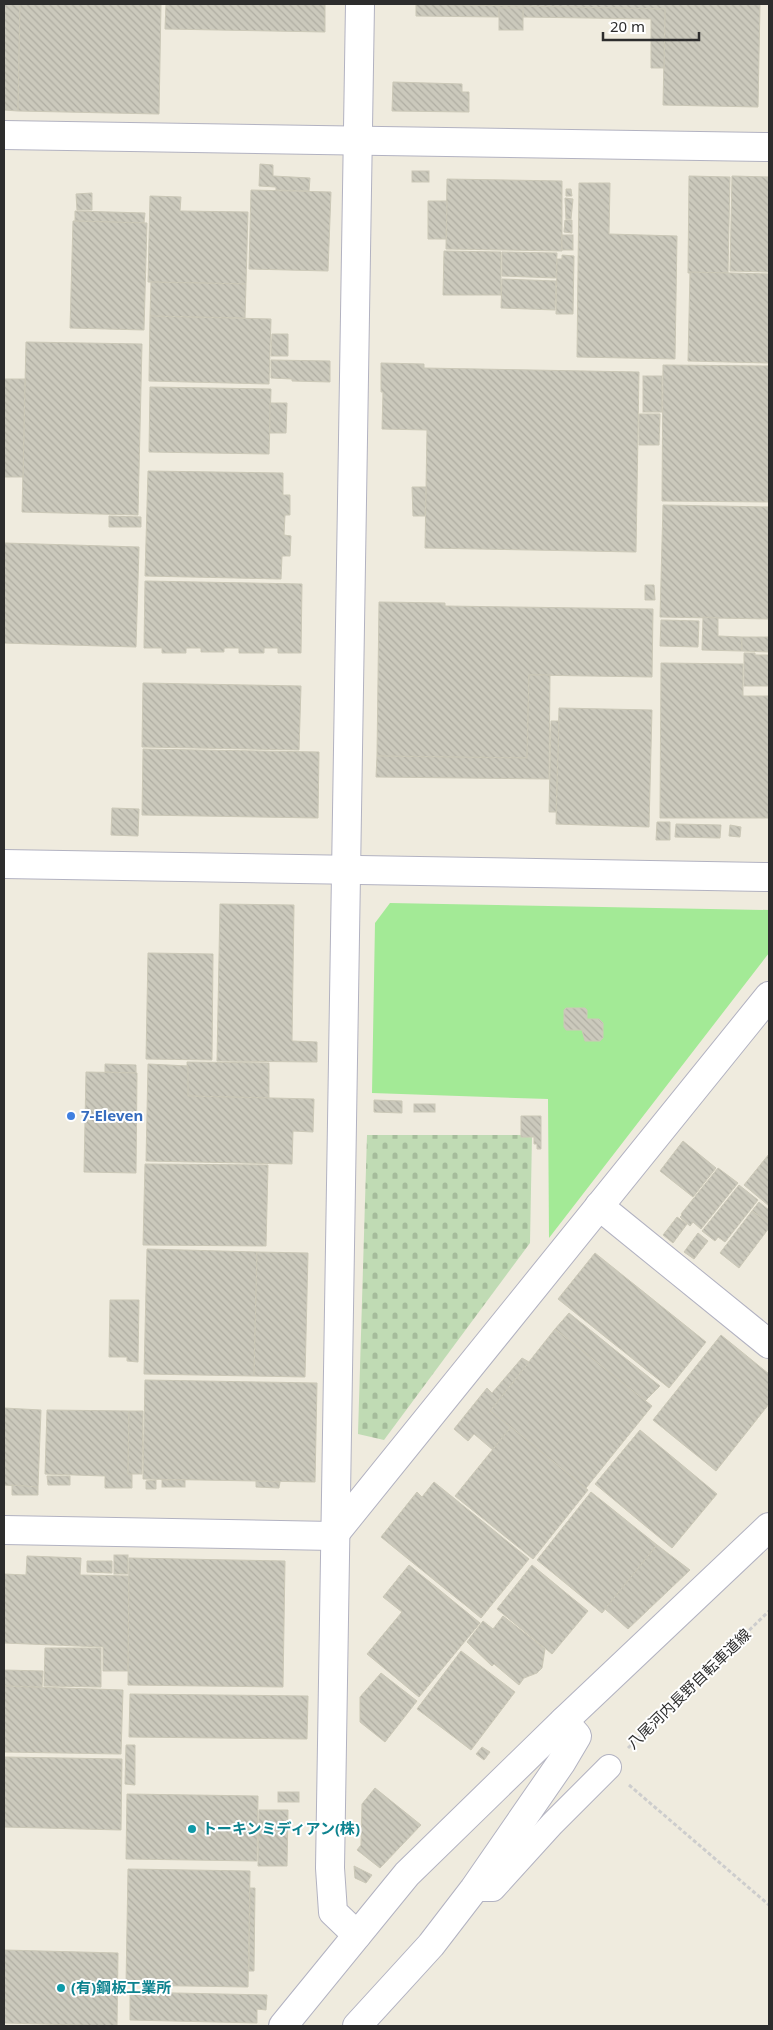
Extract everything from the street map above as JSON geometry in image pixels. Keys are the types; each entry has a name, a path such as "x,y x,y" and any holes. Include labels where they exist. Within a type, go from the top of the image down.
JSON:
{"street":[{"path":"358,1935 334,1912 330,1868 360,4"},
{"path":"4,135 769,148"},
{"path":"4,864 769,877"},
{"path":"4,1530 334,1536 769,996"},
{"path":"599,1206 769,1344"},
{"path":"283,2026 407,1874 564,1721 769,1527"},
{"path":"357,2026 431,1945 474,1889 561,1762 577,1736 564,1721"},
{"path":"474,1889 493,1889 552,1824 609,1767"}],"path":[{"name":"八尾河内長野自転車道線","path":"609,1767 769,1611"},
{"path":"630,1786 769,1904"}],"green space":[{"path":"390,903 769,910 769,953 549,1238 548,1099 372,1093 375,923"},
{"path":"367,1135 532,1135 530,1243 384,1440 358,1434"}],"building":[{"path":"4,4 20,4 18,111 4,110"},
{"path":"20,4 161,4 159,114 18,111"},
{"path":"166,4 325,4 325,32 165,29"},
{"path":"413,4 760,4 758,107 663,105 665,9"},
{"path":"416,4 665,9 664,68 651,68 651,19 523,17 523,8 499,8 499,17 416,16"},
{"path":"499,8 523,8 523,30 499,30"},
{"path":"393,82 462,84 462,92 469,92 469,112 392,111"},
{"path":"260,164 273,165 273,176 310,178 309,191 276,190 276,187 259,186"},
{"path":"412,171 429,171 429,182 412,182"},
{"path":"689,176 730,177 728,273 688,273"},
{"path":"732,176 769,177 769,272 730,271"},
{"path":"447,179 562,181 562,251 446,249"},
{"path":"579,183 610,183 609,234 677,236 675,359 577,357"},
{"path":"566,189 571,189 572,196 566,196"},
{"path":"251,190 331,192 328,271 249,269"},
{"path":"92,193 92,210 77,210 76,194"},
{"path":"150,196 181,197 180,211 248,212 246,284 148,282"},
{"path":"565,198 573,199 571,219 566,219"},
{"path":"428,201 447,201 446,239 428,239"},
{"path":"75,211 145,213 144,223 75,221"},
{"path":"565,220 572,220 572,233 564,232"},
{"path":"73,221 147,223 144,330 70,328"},
{"path":"562,235 573,235 573,250 562,250"},
{"path":"444,251 501,252 501,295 443,295"},
{"path":"502,252 557,253 556,278 502,276"},
{"path":"562,255 574,256 573,314 556,314 557,259 562,259"},
{"path":"690,272 769,274 769,363 688,361"},
{"path":"502,279 556,281 555,310 501,308"},
{"path":"151,282 246,284 245,318 150,316"},
{"path":"150,316 271,319 269,384 149,381"},
{"path":"272,334 288,334 288,356 271,356"},
{"path":"26,342 142,344 138,515 22,512"},
{"path":"271,360 330,361 330,382 292,381 292,379 271,378"},
{"path":"381,363 424,364 424,368 639,372 636,552 425,548 427,430 382,429 383,392 381,392"},
{"path":"663,365 769,366 769,502 662,501"},
{"path":"643,376 662,376 662,412 643,412"},
{"path":"4,379 25,379 23,477 4,477"},
{"path":"150,387 271,389 269,454 149,452"},
{"path":"270,403 287,403 286,433 270,433"},
{"path":"639,414 660,414 659,445 639,445"},
{"path":"148,471 283,473 283,495 290,495 290,515 285,515 284,535 291,536 290,556 282,556 281,579 145,576"},
{"path":"412,487 426,487 425,516 413,516"},
{"path":"663,505 769,507 769,619 660,617"},
{"path":"109,516 141,517 141,527 109,527"},
{"path":"4,543 139,547 136,647 4,643"},
{"path":"145,581 302,584 301,653 278,653 278,648 264,648 264,653 239,653 239,648 224,648 224,652 201,652 201,648 186,648 186,653 162,653 162,648 144,648"},
{"path":"645,585 654,585 655,600 645,600"},
{"path":"379,602 445,603 445,606 653,609 652,677 529,675 527,758 377,756"},
{"path":"703,617 718,618 718,636 742,637 742,651 702,650"},
{"path":"661,620 699,621 698,647 660,646"},
{"path":"742,637 769,637 769,652 742,651"},
{"path":"744,653 769,655 769,686 744,686"},
{"path":"661,663 743,664 743,696 769,696 769,818 660,818"},
{"path":"529,675 550,675 549,779 376,777 377,756 527,758"},
{"path":"143,683 301,686 299,750 142,747"},
{"path":"559,708 652,710 649,827 556,824"},
{"path":"551,721 559,721 556,812 549,812"},
{"path":"143,749 319,752 318,818 142,815"},
{"path":"112,808 139,809 138,836 111,835"},
{"path":"657,822 670,822 670,840 656,840"},
{"path":"676,824 721,825 720,838 675,837"},
{"path":"730,825 741,827 740,837 729,836"},
{"path":"220,904 294,905 292,1041 317,1042 317,1062 217,1061"},
{"path":"148,953 213,954 212,1060 146,1059"},
{"path":"566,1008 585,1008 587,1010 587,1019 599,1019 603,1023 603,1038 600,1041 585,1041 582,1030 566,1030 564,1027 564,1010"},
{"path":"187,1062 269,1063 269,1098 188,1096"},
{"path":"105,1064 136,1065 136,1073 105,1072"},
{"path":"148,1064 188,1066 188,1096 314,1099 313,1132 293,1131 292,1164 146,1161"},
{"path":"86,1072 137,1073 136,1173 84,1172"},
{"path":"374,1100 402,1101 402,1113 374,1112"},
{"path":"414,1104 435,1104 435,1112 414,1112"},
{"path":"521,1116 541,1116 541,1149 537,1149 537,1144 534,1144 534,1137 521,1137"},
{"path":"683,1141 716,1168 693,1197 660,1171"},
{"path":"769,1154 769,1206 744,1185"},
{"path":"145,1164 268,1165 266,1246 143,1245"},
{"path":"718,1168 738,1183 701,1229 693,1222 690,1226 680,1217 681,1214"},
{"path":"739,1185 758,1200 725,1242 718,1237 715,1241 702,1231"},
{"path":"759,1202 769,1210 769,1223 752,1211"},
{"path":"752,1211 769,1223 769,1228 739,1268 720,1253"},
{"path":"677,1217 687,1224 673,1243 663,1235"},
{"path":"698,1233 708,1241 694,1259 684,1252"},
{"path":"147,1249 257,1252 254,1376 144,1374"},
{"path":"257,1252 308,1253 305,1377 254,1376"},
{"path":"595,1253 706,1342 669,1388 558,1299"},
{"path":"110,1300 139,1300 138,1362 127,1361 127,1357 109,1357"},
{"path":"569,1313 660,1386 645,1401 555,1329"},
{"path":"555,1329 652,1406 586,1488 490,1411"},
{"path":"721,1335 769,1374 769,1404 716,1471 653,1420"},
{"path":"522,1358 529,1362 490,1411 511,1427 493,1450 474,1434 468,1441 454,1429 487,1388 492,1393"},
{"path":"145,1380 317,1383 315,1482 143,1479"},
{"path":"4,1408 41,1410 38,1487 4,1485"},
{"path":"47,1410 129,1411 128,1474 132,1474 132,1488 105,1488 105,1476 45,1474"},
{"path":"129,1411 143,1411 142,1474 128,1474"},
{"path":"511,1427 588,1490 533,1559 455,1496"},
{"path":"640,1430 717,1494 672,1548 595,1484"},
{"path":"47,1476 70,1476 70,1485 48,1485"},
{"path":"156,1480 156,1489 146,1489 146,1481"},
{"path":"162,1480 185,1480 185,1487 162,1487"},
{"path":"256,1481 280,1482 279,1488 256,1487"},
{"path":"434,1482 529,1559 481,1618 381,1537 417,1492 422,1497"},
{"path":"12,1485 38,1487 38,1495 12,1495"},
{"path":"591,1492 657,1545 602,1613 537,1560"},
{"path":"657,1545 690,1570 628,1629 605,1609"},
{"path":"114,1555 128,1555 128,1574 114,1574"},
{"path":"27,1556 81,1558 80,1575 129,1576 128,1671 103,1671 103,1647 4,1643 4,1574 26,1575"},
{"path":"129,1558 285,1561 283,1687 128,1685"},
{"path":"87,1561 112,1561 112,1573 87,1572"},
{"path":"409,1565 480,1623 419,1697 367,1654 402,1612 383,1597"},
{"path":"532,1565 588,1611 552,1654 497,1609"},
{"path":"503,1616 545,1649 542,1668 537,1673 524,1678 519,1685 494,1664 492,1666 467,1642 483,1621 493,1629"},
{"path":"45,1648 101,1648 101,1687 44,1686"},
{"path":"461,1651 515,1692 471,1750 417,1709"},
{"path":"4,1670 43,1671 42,1687 4,1686"},
{"path":"381,1673 417,1701 385,1742 360,1722 360,1697"},
{"path":"4,1686 123,1690 121,1754 4,1752"},
{"path":"130,1694 308,1696 307,1739 129,1737"},
{"path":"126,1745 135,1745 135,1785 125,1784"},
{"path":"482,1747 490,1752 484,1760 476,1754"},
{"path":"4,1757 122,1759 121,1830 4,1827"},
{"path":"375,1788 421,1825 380,1868 357,1850 361,1845 362,1804"},
{"path":"278,1792 299,1792 299,1802 278,1802"},
{"name":"トーキンミディアン(株)","path":"127,1794 258,1796 257,1861 126,1859"},
{"path":"259,1810 288,1810 287,1866 258,1866"},
{"path":"354,1866 372,1875 366,1883 355,1878"},
{"path":"128,1869 250,1871 248,1987 126,1985"},
{"path":"250,1888 255,1888 254,1971 249,1971"},
{"name":"(有)鋼板工業所","path":"4,1950 118,1953 117,2026 4,2023"},
{"path":"130,1992 267,1995 266,2010 257,2009 257,2023 130,2020"}],"place":[{"name":"7-Eleven","path":"71,1116"},
{"name":"トーキンミディアン(株)","path":"192,1829"},
{"name":"(有)鋼板工業所","path":"61,1988"}]}
